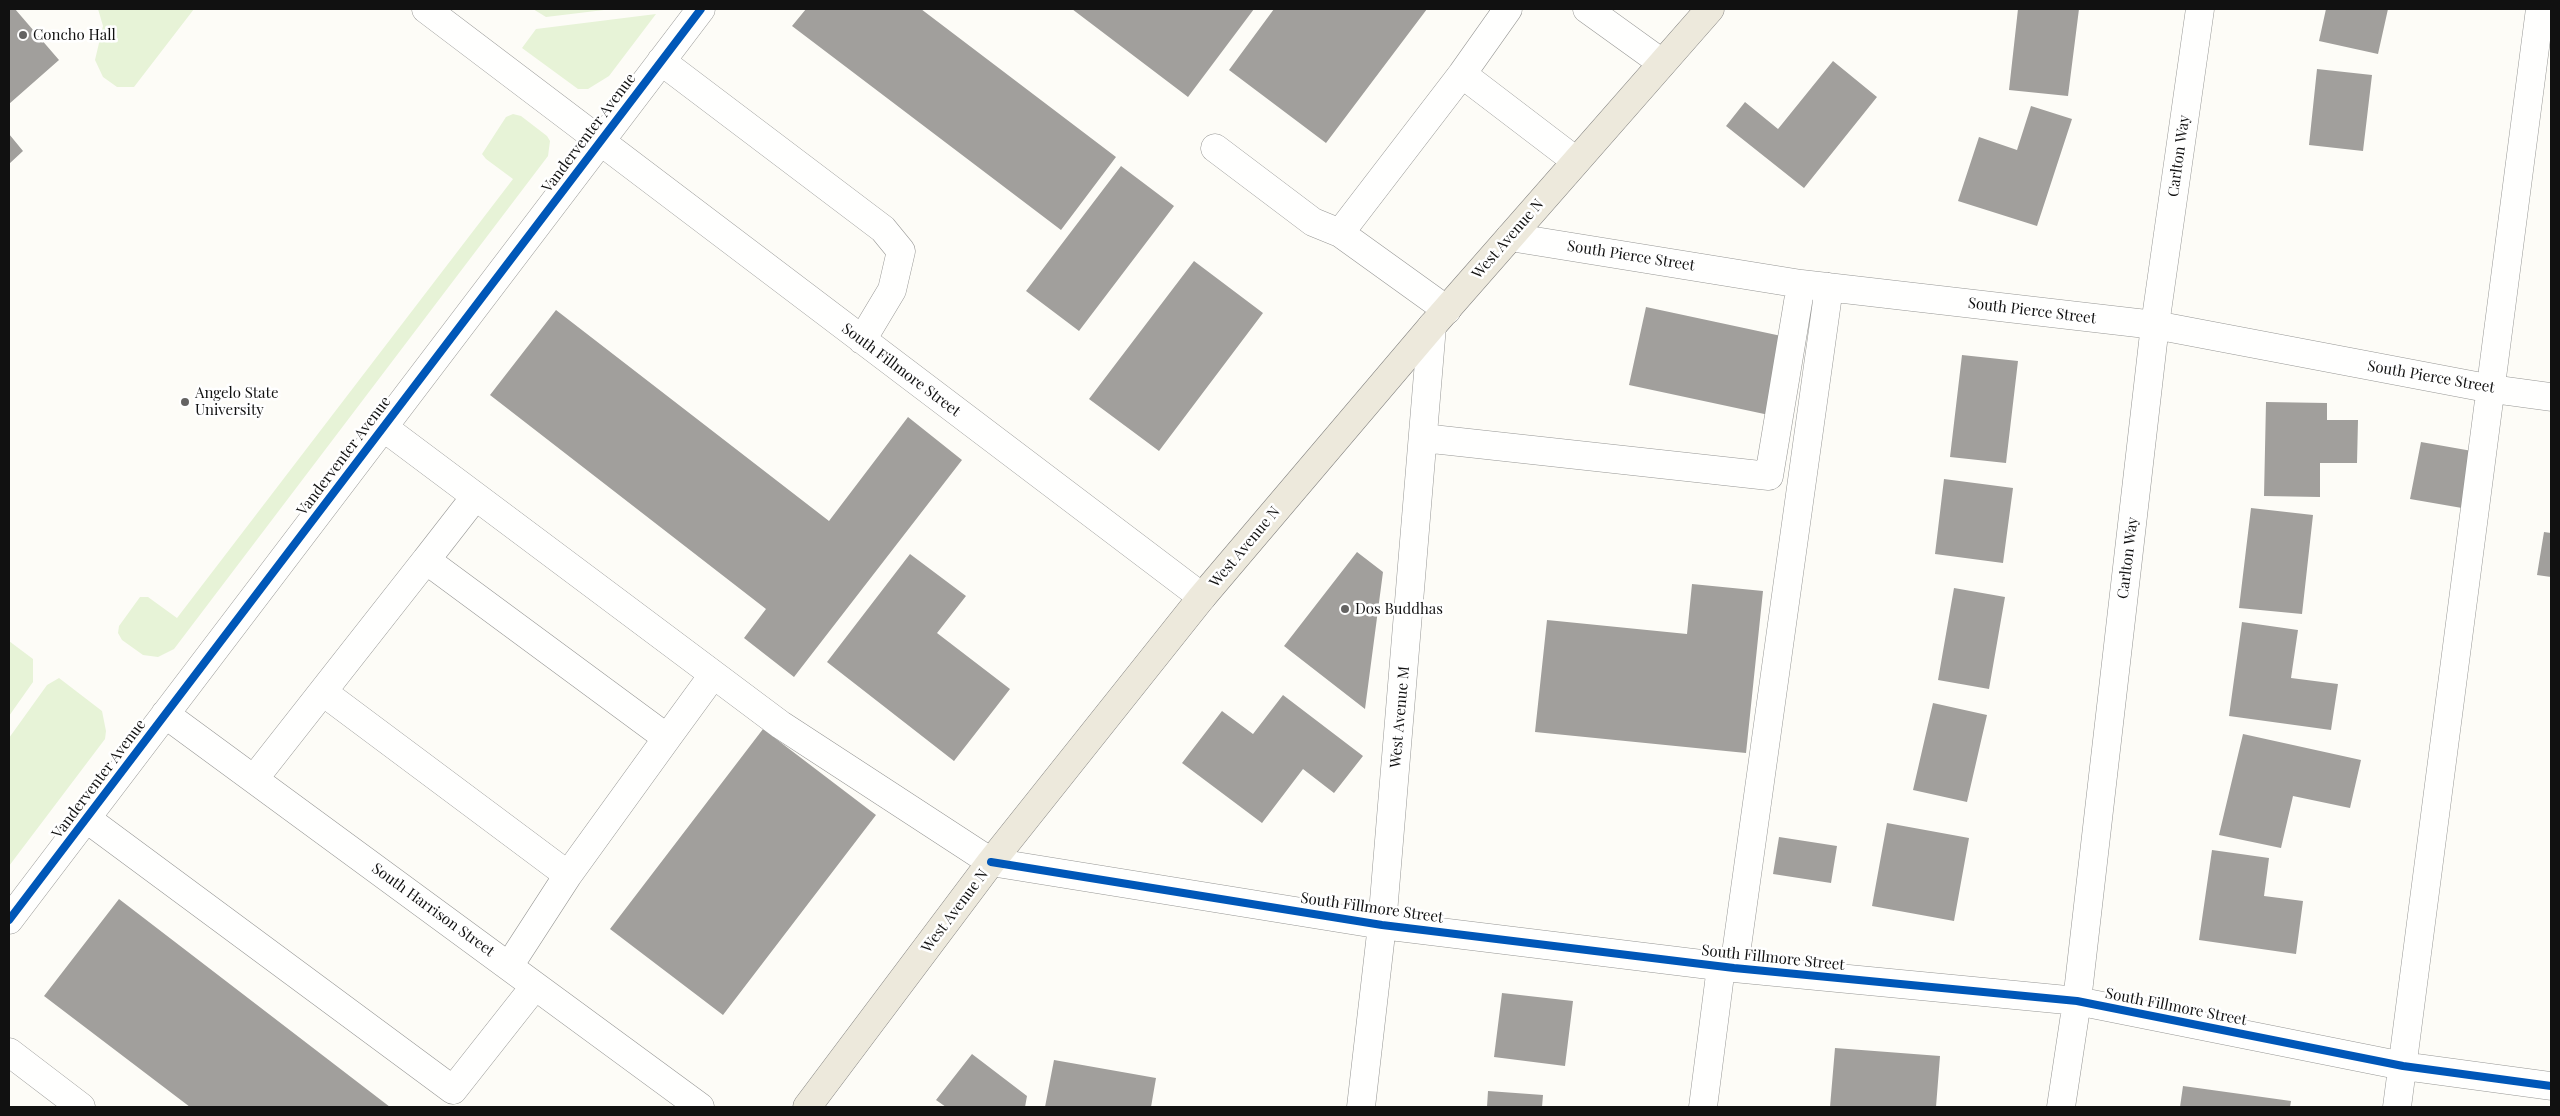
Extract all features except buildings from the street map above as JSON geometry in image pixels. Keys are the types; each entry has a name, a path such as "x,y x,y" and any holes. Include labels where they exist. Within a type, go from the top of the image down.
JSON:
{"main road":[{"name":"West Avenue N","path":"807,1107 991,862 1202,597 1440,318 1710,9"}],"street":[{"name":"South Fillmore Street","path":"426,9 599,142 1202,597"},
{"name":"Vanderventer Avenue","path":"9,920 701,9"},
{"path":"1340,233 1462,74 1508,9"},
{"path":"1587,9 1662,62"},
{"name":"Carlton Way","path":"2061,1107 2076,1001 2155,325 2200,9"},
{"path":"2397,1107 2540,9"},
{"path":"662,61 883,229 901,251 892,290 862,340"},
{"path":"1462,74 1576,161"},
{"path":"1215,148 1313,222 1340,233 1440,318"},
{"name":"South Pierce Street","path":"1510,237 1801,284 2155,325 2492,389 2551,397"},
{"path":"1423,438 1769,476 1801,284"},
{"path":"1703,1107 1728,968 1828,287"},
{"name":"West Avenue M","path":"1360,1107 1382,925 1423,438 1440,318"},
{"path":"383,427 781,725 991,862"},
{"path":"254,779 475,497"},
{"path":"426,560 667,738"},
{"path":"509,966 568,875 713,674"},
{"path":"323,692 568,875"},
{"name":"South Harrison Street","path":"165,714 700,1107"},
{"path":"87,818 453,1090 536,986"},
{"name":"South Fillmore Street","path":"991,862 1382,925 1728,968 2076,1001 2402,1066 2551,1086"},
{"path":"9,1052 81,1107"}],"green space":[{"path":"98,9 194,9 134,87 117,87 103,77 95,60 103,26"},
{"path":"533,9 604,9 604,10 546,17"},
{"path":"656,14 609,76 588,89 578,89 522,48 536,29"},
{"path":"513,114 521,116 547,136 550,141 548,156 174,649 158,657 143,655 122,640 118,633 119,626 140,597 148,597 177,618 513,179 482,154 506,117"},
{"path":"9,641 33,659 33,682 9,716"},
{"path":"59,678 102,711 106,731 105,739 9,866 9,738 47,685"}],"cycle path":[{"path":"9,920 701,9"},
{"path":"991,862 1382,925 1734,968 2077,1001 2403,1066 2551,1086"}],"place":[{"name":"Concho Hall","path":"23,35"},
{"name":"Angelo State University","path":"185,402"},
{"name":"Dos Buddhas","path":"1345,609"}]}
